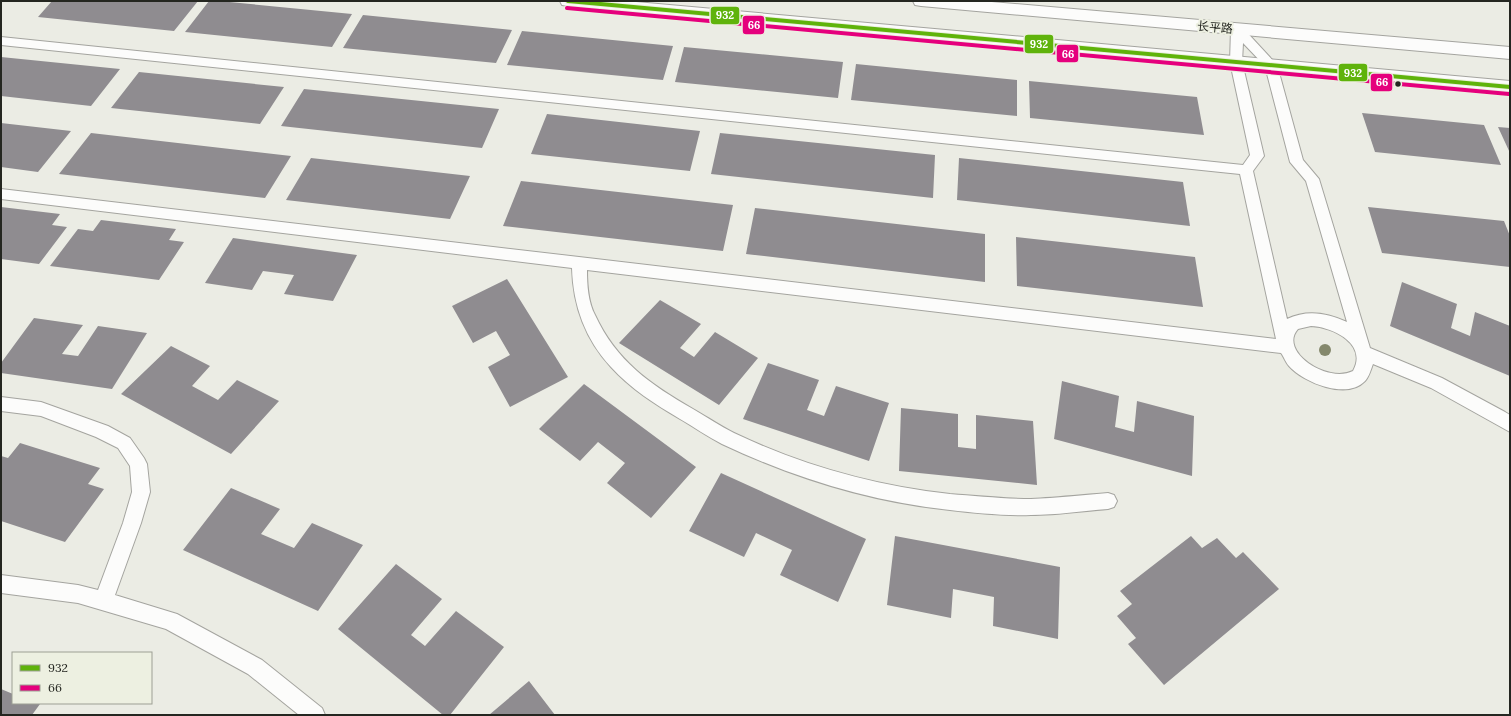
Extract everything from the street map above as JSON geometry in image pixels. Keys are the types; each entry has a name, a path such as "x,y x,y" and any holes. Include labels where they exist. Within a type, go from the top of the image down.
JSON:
{"street":[{"path":"568,1 1510,87"},
{"name":"长平路","path":"921,1 1510,53"}],"lane":[{"path":"1237,29 1236,62 1257,156 1246,170"},
{"path":"1237,29 1271,65 1297,162 1312,179 1364,353 1365,365 1360,375 1349,381 1334,382 1318,378 1303,370 1292,358 1286,347 1246,170"},
{"path":"1,41 1246,170"},
{"path":"1,194 1286,347"},
{"path":"579,262 580,288 586,314 599,339 616,362 644,387 727,438 796,467 872,489 950,502 1030,507 1108,501"},
{"path":"1286,347 1286,334 1292,325 1302,319 1316,318 1332,322 1346,330 1358,340 1364,353 1432,381 1510,424"},
{"path":"1,404 41,409 102,431 124,443 138,464 140,492 132,523 103,601"},
{"path":"1,584 78,594 170,621 255,667 315,715"}],"building":[{"path":"52,1 198,1 174,31 38,17"},
{"path":"209,1 352,14 332,47 185,32"},
{"path":"363,15 512,30 496,63 343,48"},
{"path":"522,31 673,46 663,80 507,65"},
{"path":"684,47 843,62 838,98 675,82"},
{"path":"1,57 120,69 91,106 1,96"},
{"path":"856,64 1017,80 1017,116 851,100"},
{"path":"139,72 284,87 260,124 111,108"},
{"path":"1029,81 1197,97 1204,135 1030,118"},
{"path":"304,89 499,109 482,148 281,126"},
{"path":"1362,113 1484,125 1501,165 1375,152"},
{"path":"547,114 700,131 690,171 531,154"},
{"path":"1,123 71,131 38,172 1,167"},
{"path":"1498,127 1510,128 1510,153"},
{"path":"91,133 291,156 265,198 59,174"},
{"path":"720,133 935,155 933,198 711,174"},
{"path":"311,158 470,176 450,219 286,200"},
{"path":"959,158 1183,182 1190,226 957,200"},
{"path":"521,181 733,205 723,251 503,226"},
{"path":"1,207 60,214 52,225 67,227 39,264 1,259"},
{"path":"1368,207 1504,221 1510,236 1510,267 1382,253"},
{"path":"755,208 985,234 985,282 746,254"},
{"path":"101,220 176,229 169,240 184,242 159,280 50,266 78,229 93,231"},
{"path":"1016,237 1195,257 1203,307 1017,286"},
{"path":"233,238 357,255 333,301 284,294 294,275 263,271 252,290 205,283"},
{"path":"507,279 568,377 510,407 488,367 510,355 496,331 473,343 452,306"},
{"path":"1402,282 1457,304 1451,328 1470,336 1475,312 1510,326 1510,376 1390,326"},
{"path":"660,300 701,324 680,348 694,357 715,332 758,358 719,405 619,343"},
{"path":"34,318 83,325 62,354 78,356 98,326 147,333 112,389 1,373 1,363"},
{"path":"171,346 210,366 192,386 218,400 237,380 279,401 231,454 121,394"},
{"path":"768,363 819,380 807,410 824,416 836,386 889,403 869,461 743,419"},
{"path":"1062,381 1119,396 1115,427 1134,432 1137,401 1194,416 1192,476 1054,439"},
{"path":"584,384 696,467 651,518 607,483 625,463 598,442 580,461 539,429"},
{"path":"901,408 958,414 958,447 976,449 976,415 1033,421 1037,485 899,471"},
{"path":"20,443 100,468 88,484 104,489 65,542 1,521 1,456 8,458"},
{"path":"721,473 866,539 838,602 780,575 792,550 756,533 744,557 689,531"},
{"path":"231,488 280,509 261,534 294,548 312,523 363,545 318,611 183,550"},
{"path":"895,536 1060,567 1058,639 993,626 994,597 953,589 951,618 887,605"},
{"path":"1191,536 1202,548 1217,538 1236,558 1243,552 1279,589 1164,685 1128,644 1136,638 1117,616 1132,604 1120,591"},
{"path":"396,564 442,599 411,635 425,646 456,611 504,647 450,715 443,715 338,629"},
{"path":"529,681 555,715 489,715"},
{"path":"1,689 12,694 12,704 40,704 32,715 1,715"}],"transit line":[{"name":"932","path":"568,1 1510,87"},
{"name":"66","path":"567,8 1509,94"}]}
